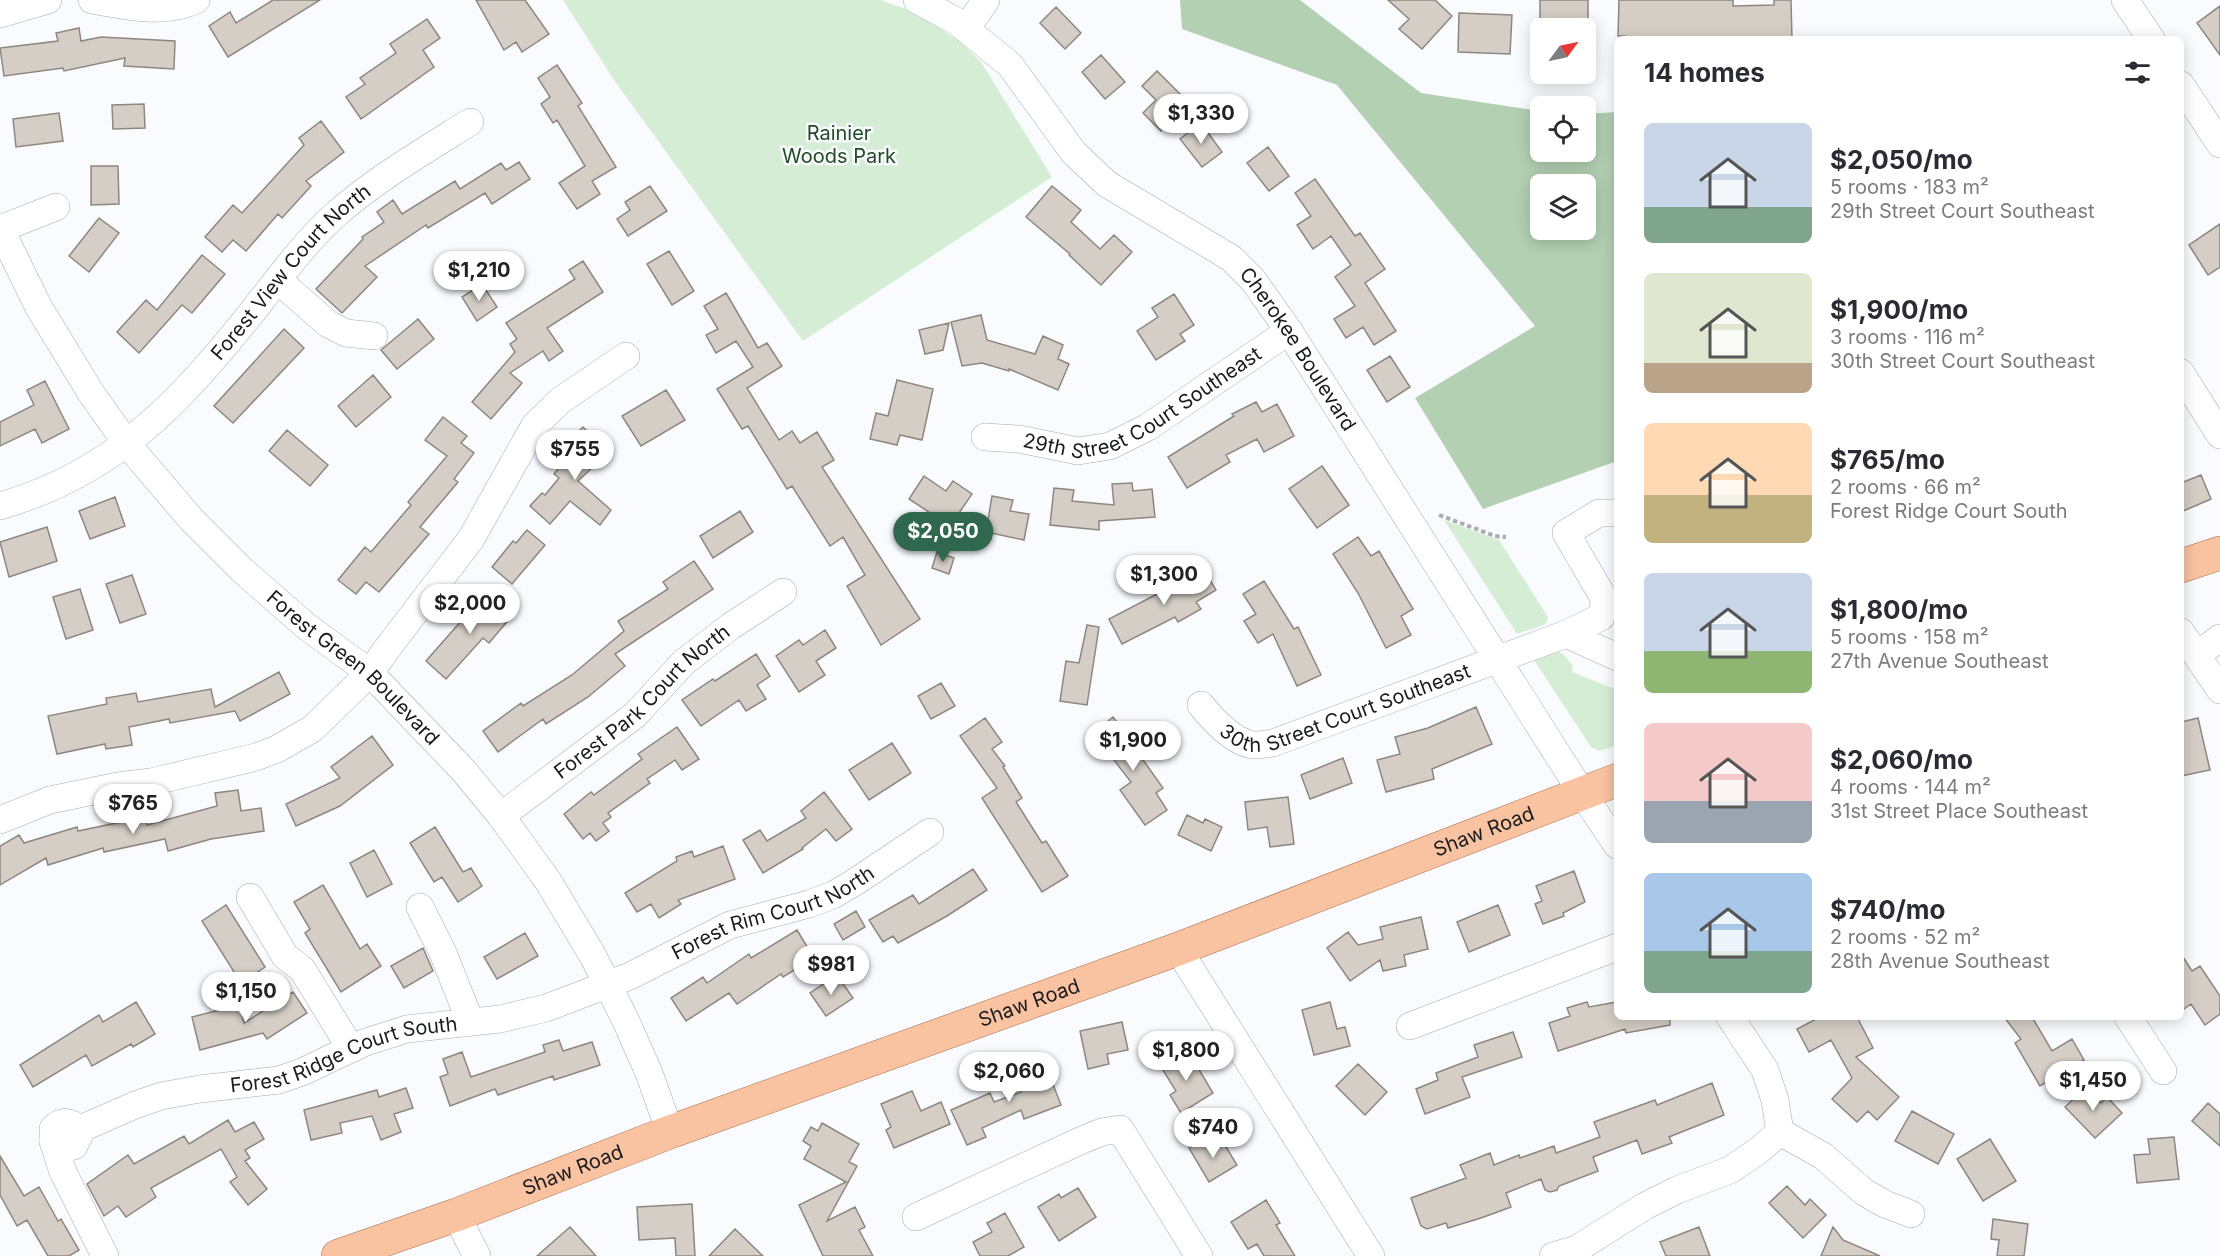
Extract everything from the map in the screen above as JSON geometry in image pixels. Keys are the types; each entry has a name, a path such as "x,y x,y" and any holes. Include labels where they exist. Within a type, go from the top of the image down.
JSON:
{"main road":[{"path":"2184,565 2220,553"},
{"name":"Shaw Road","path":"338,1256 456,1215 670,1132 1178,949 1614,781"}],"street":[{"path":"0,14 48,0"},
{"path":"92,0 152,8 184,6 196,0"},
{"name":"Cherokee Boulevard","path":"917,0 933,6 966,29 1010,65 1074,153 1107,184 1231,258 1253,280 1289,331 1582,794 1614,841"},
{"path":"966,29 986,0"},
{"path":"2125,0 2149,36"},
{"path":"2184,90 2220,144"},
{"name":"Forest View Court North","path":"0,506 48,489 103,461 127,444 187,390 335,215 416,156 470,122"},
{"path":"0,228 56,207"},
{"name":"Forest Green Boulevard","path":"0,228 38,306 58,341 127,444 191,519 242,570 306,626 370,673 463,770 501,816 548,881 609,984 649,1073 670,1132"},
{"path":"278,280 328,324 346,333 374,336"},
{"name":"29th Street Court Southeast","path":"986,437 1019,440 1078,451 1110,446 1148,427 1289,331"},
{"path":"0,820 50,800 118,786 151,782 256,758 312,729 370,673 471,539 535,425 561,400 627,356"},
{"path":"2184,378 2220,435"},
{"name":"30th Street Court Southeast","path":"1201,705 1212,719 1231,735 1252,745 1273,743 1566,634 1601,617 1605,600 1566,533 1599,513 1614,513"},
{"name":"Forest Park Court North","path":"501,816 635,715 684,662 731,626 783,592"},
{"path":"1566,634 1614,656"},
{"path":"2184,634 2211,650 2220,690"},
{"name":"Forest Rim Court North","path":"609,984 630,976 730,925 809,904 833,895 930,832"},
{"path":"250,897 285,957 302,969 351,1049"},
{"path":"420,907 470,1021"},
{"path":"1410,1026 1614,948"},
{"path":"1178,949 1371,1256"},
{"name":"Forest Ridge Court South","path":"105,1256 63,1172 53,1141 53,1129 57,1125 69,1122 78,1130 161,1096 279,1080 363,1043 407,1029 500,1018 546,1008 609,984"},
{"path":"1732,1020 1765,1070 1775,1100 1780,1132"},
{"path":"2130,1020 2163,1071"},
{"path":"916,1217 1082,1140 1102,1132 1120,1129 1198,1256"},
{"path":"1780,1132 1823,1156 1864,1192 1885,1204 1911,1214"},
{"path":"1553,1256 1577,1249 1603,1246 1645,1206 1677,1190 1730,1170 1758,1151 1780,1132"},
{"path":"456,1215 477,1256"}],"path":[{"path":"1439,515 1495,536 1506,537"}],"green space":[{"name":"Rainier Woods Park","path":"563,0 880,0 917,13 960,42 981,62 1052,177 803,341 614,80"},
{"path":"1180,0 1300,0 1421,93 1530,109 1530,162 1596,162 1596,113 1614,112 1614,462 1483,509 1415,398 1535,326 1337,85 1182,29"},
{"path":"1444,520 1499,540 1548,617 1544,625 1517,634"},
{"path":"1555,649 1573,666 1572,672 1614,689 1614,746 1600,751 1591,747 1530,654"}],"building":[{"path":"273,0 320,0 228,57 209,26 230,12 236,23"},
{"path":"476,0 525,0 549,34 522,52 516,42 504,50"},
{"path":"1388,0 1435,0 1452,16 1422,49 1399,29 1409,19"},
{"path":"1540,0 1588,0 1588,18 1540,18"},
{"path":"1619,0 1733,0 1733,6 1774,5 1774,0 1791,0 1792,36 1618,36"},
{"path":"2220,6 2220,55 2197,23"},
{"path":"1056,7 1081,33 1065,49 1040,23"},
{"path":"1459,13 1512,15 1510,54 1458,52"},
{"path":"427,19 440,38 423,50 434,67 361,119 346,97 365,84 360,78 396,53 390,44"},
{"path":"79,28 81,41 101,37 175,41 174,69 124,66 125,58 64,71 63,68 4,76 0,48 58,41 56,33"},
{"path":"1101,55 1125,82 1105,99 1082,72"},
{"path":"557,65 582,103 578,106 616,167 592,181 600,194 577,209 559,183 585,166 557,120 553,123 541,104 550,97 538,78"},
{"path":"1157,71 1181,95 1167,108 1176,117 1161,131 1143,113 1156,100 1142,86"},
{"path":"144,104 145,128 113,129 112,105"},
{"path":"59,113 63,141 16,147 13,119"},
{"path":"321,121 344,152 306,181 311,186 282,218 278,214 246,251 233,240 222,252 205,237 233,205 242,213 304,145 299,138"},
{"path":"1201,123 1222,152 1202,167 1180,139"},
{"path":"1268,147 1289,176 1269,191 1247,163"},
{"path":"519,162 530,179 492,204 485,193 428,228 426,225 365,266 377,277 342,313 316,289 363,239 362,237 384,222 377,212 393,200 402,214 455,181 460,189 501,163 506,170"},
{"path":"91,166 118,166 119,204 91,205"},
{"path":"1315,179 1355,236 1360,233 1385,269 1365,283 1396,331 1374,345 1363,327 1346,338 1334,319 1355,306 1335,277 1351,265 1331,236 1313,249 1297,225 1311,216 1295,193"},
{"path":"650,186 667,211 628,236 617,219 630,210 625,202"},
{"path":"1052,186 1081,210 1071,222 1100,249 1114,235 1132,252 1101,285 1070,254 1026,217"},
{"path":"99,218 119,233 89,272 69,256"},
{"path":"2220,224 2220,267 2208,275 2189,245"},
{"path":"669,251 694,291 672,305 647,264"},
{"path":"202,255 225,274 192,313 182,305 139,353 117,332 146,300 157,310"},
{"path":"583,261 603,292 547,328 563,351 549,361 543,351 510,373 522,383 491,419 472,402 515,352 510,344 517,339 506,323 575,279 569,270"},
{"path":"482,284 497,307 477,321 462,297"},
{"path":"726,293 758,348 767,343 782,366 747,388 779,440 792,431 800,443 817,432 834,460 822,467 920,619 881,645 847,586 865,575 843,537 830,546 792,486 787,489 748,426 742,429 717,389 753,367 736,341 716,353 706,335 718,329 704,306"},
{"path":"1174,294 1194,325 1180,334 1185,341 1156,360 1137,331 1158,317 1152,308"},
{"path":"981,315 987,340 1035,354 1043,336 1063,345 1058,359 1069,364 1058,390 1009,369 1009,371 982,363 962,366 951,322"},
{"path":"418,319 434,339 397,369 381,350"},
{"path":"949,323 943,350 925,354 919,330"},
{"path":"284,329 304,348 233,423 214,406"},
{"path":"1390,356 1410,387 1387,402 1367,370"},
{"path":"373,375 391,397 356,427 338,406"},
{"path":"897,380 933,389 922,440 900,435 897,445 870,439 876,413 888,416"},
{"path":"45,381 69,429 42,443 35,429 0,446 0,422 34,405 27,390"},
{"path":"666,390 685,420 641,446 622,416"},
{"path":"1256,402 1262,412 1277,404 1294,436 1264,452 1257,439 1226,455 1230,462 1187,488 1168,457 1234,416 1232,414"},
{"path":"443,417 467,436 461,443 474,453 454,479 458,482 420,527 429,534 379,592 366,582 356,594 338,580 365,547 371,552 411,505 408,502 447,456 425,440"},
{"path":"583,427 608,453 578,481 611,510 600,525 570,501 550,524 530,506 542,493 545,495 559,478 554,474 570,455 563,447"},
{"path":"287,430 328,465 310,486 269,451"},
{"path":"1322,466 1349,505 1317,528 1289,489"},
{"path":"2201,475 2211,499 2184,511 2184,482"},
{"path":"924,476 946,491 953,481 972,494 950,526 909,499"},
{"path":"1132,483 1133,491 1152,489 1155,517 1099,521 1099,530 1050,525 1054,488 1074,490 1072,501 1114,505 1112,484"},
{"path":"992,496 1013,500 1010,511 1029,514 1024,540 986,532"},
{"path":"115,497 125,526 90,539 79,511"},
{"path":"740,511 753,532 713,558 700,536"},
{"path":"47,527 57,561 9,577 0,542"},
{"path":"527,530 545,545 512,584 492,567 513,541 516,543"},
{"path":"1358,537 1371,556 1379,551 1413,609 1401,616 1411,635 1386,648 1358,593 1333,554"},
{"path":"937,552 954,558 949,574 932,568"},
{"path":"694,561 713,589 615,654 625,666 588,697 546,724 543,719 498,752 483,731 521,703 523,706 572,675 624,631 618,621 668,589 663,582"},
{"path":"1201,565 1216,590 1196,602 1201,609 1178,622 1175,617 1122,644 1109,619 1161,592 1159,590"},
{"path":"132,575 146,614 120,623 106,584"},
{"path":"1264,581 1294,629 1298,627 1321,675 1297,686 1273,634 1258,643 1244,621 1256,614 1243,594"},
{"path":"80,589 93,630 66,639 53,597"},
{"path":"494,594 515,612 489,643 483,638 446,679 426,661 472,605 479,611"},
{"path":"1087,625 1099,627 1087,705 1060,701 1066,661 1079,663"},
{"path":"825,630 836,648 816,661 825,675 799,692 776,656 799,640 803,645"},
{"path":"756,654 770,676 757,685 766,699 746,711 739,700 701,726 682,700"},
{"path":"279,672 290,694 240,721 235,711 170,723 169,719 129,727 132,745 106,749 105,744 57,754 48,716 107,704 106,698 136,693 138,702 211,689 215,707"},
{"path":"941,683 955,706 931,719 918,696"},
{"path":"1476,707 1492,744 1432,769 1434,779 1386,792 1377,760 1400,754 1395,737 1428,728"},
{"path":"1113,717 1143,756 1141,757 1163,788 1156,793 1167,810 1145,825 1120,790 1131,782 1093,733"},
{"path":"985,718 1002,742 992,749 1005,766 1003,767 1022,798 1016,802 1042,843 1046,841 1068,876 1042,892 982,798 997,788 960,736"},
{"path":"2198,718 2210,770 2184,775 2184,721"},
{"path":"677,727 699,759 682,770 675,760 647,779 650,783 608,813 611,817 603,823 609,831 596,841 590,833 583,839 564,814 591,792 594,795 642,759 638,754"},
{"path":"372,736 393,765 340,806 296,826 286,804 340,778 331,767"},
{"path":"892,743 911,773 869,800 849,770"},
{"path":"1343,758 1352,783 1310,799 1301,775"},
{"path":"238,790 241,811 261,808 264,831 211,839 168,851 165,839 104,852 103,848 48,865 46,858 0,885 0,846 19,835 24,843 77,827 78,831 145,817 147,825 217,806 215,793"},
{"path":"824,792 852,829 836,841 826,829 803,849 763,873 743,840 760,830 767,841 806,818 801,811"},
{"path":"1288,797 1294,844 1270,847 1267,827 1248,830 1245,802"},
{"path":"1187,815 1203,823 1205,819 1222,827 1211,851 1178,835"},
{"path":"435,827 463,872 471,868 482,886 458,902 442,877 434,882 410,843"},
{"path":"723,846 735,879 678,900 681,904 659,918 651,904 637,912 625,893 677,861 676,857 692,851 694,857"},
{"path":"374,850 392,884 367,897 350,863"},
{"path":"973,869 987,890 947,916 898,943 893,936 883,942 869,920 913,895 919,904"},
{"path":"1574,871 1585,902 1563,913 1564,916 1543,924 1535,904 1542,901 1536,886"},
{"path":"323,885 360,949 367,944 381,966 341,992 305,933 310,929 294,902"},
{"path":"226,905 265,967 241,983 202,921"},
{"path":"1498,905 1510,935 1469,952 1457,922"},
{"path":"856,911 865,927 843,940 834,924"},
{"path":"1421,917 1428,949 1404,955 1406,966 1383,971 1380,960 1350,981 1327,948 1348,932 1358,945 1383,939 1380,927"},
{"path":"797,930 814,958 783,977 781,974 737,1004 729,993 686,1021 671,998 703,977 707,983 749,954 751,958"},
{"path":"525,933 538,956 497,979 484,957"},
{"path":"423,948 433,971 404,988 391,966"},
{"path":"2184,959 2192,971 2200,966 2220,996 2220,1014 2205,1025 2191,1004 2184,1009"},
{"path":"837,975 853,998 826,1016 810,993"},
{"path":"293,992 307,1013 267,1039 263,1033 200,1050 192,1017 239,1005 244,1023"},
{"path":"136,1002 155,1034 133,1047 131,1044 92,1066 86,1055 33,1087 20,1065 99,1015 103,1022"},
{"path":"1330,1002 1337,1029 1345,1027 1350,1046 1314,1055 1302,1010"},
{"path":"1587,1002 1589,1007 1614,1003 1614,1020 1670,1020 1670,1025 1626,1033 1625,1029 1558,1051 1549,1023 1570,1016 1567,1008"},
{"path":"1814,1020 1859,1020 1873,1048 1856,1057 1899,1097 1877,1120 1868,1111 1857,1122 1832,1099 1852,1078 1831,1040 1809,1052 1797,1029"},
{"path":"2006,1020 2034,1020 2052,1051 2072,1039 2084,1060 2040,1086 2015,1043 2021,1039"},
{"path":"1122,1022 1128,1050 1107,1054 1109,1064 1088,1069 1080,1031"},
{"path":"1513,1032 1522,1057 1462,1077 1470,1097 1425,1114 1416,1089 1438,1080 1436,1073 1478,1057 1474,1045"},
{"path":"559,1040 563,1051 592,1042 600,1065 554,1080 553,1076 498,1095 495,1089 450,1106 440,1077 448,1074 443,1059 462,1052 471,1077 545,1052 543,1045"},
{"path":"1188,1051 1213,1093 1181,1113 1170,1095 1176,1091 1161,1067"},
{"path":"1044,1061 1061,1105 1024,1119 1021,1110 982,1128 986,1137 967,1145 951,1110 990,1093 994,1102 1021,1092 1014,1072"},
{"path":"1358,1064 1387,1092 1365,1115 1336,1086"},
{"path":"1712,1083 1724,1115 1669,1137 1672,1143 1642,1154 1637,1140 1593,1157 1598,1171 1559,1186 1557,1190 1550,1192 1545,1190 1541,1179 1506,1193 1511,1207 1448,1228 1446,1223 1427,1229 1421,1226 1411,1198 1466,1178 1460,1165 1490,1153 1494,1165 1519,1155 1520,1158 1554,1146 1556,1153 1600,1137 1594,1122 1655,1100 1657,1105"},
{"path":"2086,1087 2101,1103 2107,1097 2122,1113 2095,1138 2065,1107"},
{"path":"406,1088 413,1108 394,1114 401,1132 381,1140 372,1116 340,1123 342,1133 311,1140 304,1110 377,1090 379,1097"},
{"path":"912,1091 921,1111 941,1102 950,1124 894,1148 886,1130 891,1127 881,1104"},
{"path":"2208,1103 2220,1114 2220,1146 2192,1121"},
{"path":"1912,1111 1954,1134 1938,1164 1895,1141"},
{"path":"228,1120 235,1132 254,1122 264,1139 245,1150 250,1158 245,1161 267,1189 248,1205 230,1182 237,1177 221,1149 151,1188 156,1197 126,1217 118,1206 104,1216 87,1184 128,1155 134,1164 184,1136 189,1144"},
{"path":"822,1123 859,1144 849,1162 857,1166 827,1221 855,1207 865,1227 859,1230 873,1256 823,1256 799,1205 846,1182 804,1159 811,1146 803,1141 811,1127 818,1131"},
{"path":"1208,1137 1214,1147 1223,1142 1237,1165 1209,1182 1189,1148"},
{"path":"2174,1137 2179,1179 2137,1183 2134,1155 2150,1154 2148,1139"},
{"path":"1990,1139 2016,1181 1983,1201 1957,1159"},
{"path":"0,1156 24,1196 39,1187 58,1221 61,1219 79,1250 69,1256 48,1256 27,1220 17,1226 0,1195"},
{"path":"1787,1186 1805,1205 1810,1199 1826,1215 1803,1238 1769,1203"},
{"path":"1078,1188 1096,1217 1059,1241 1038,1207 1059,1194 1061,1198"},
{"path":"1266,1200 1280,1223 1276,1225 1295,1256 1264,1256 1257,1244 1248,1249 1231,1222"},
{"path":"692,1204 695,1256 676,1256 675,1238 639,1240 637,1207"},
{"path":"1005,1213 1024,1247 1008,1256 980,1256 973,1242 992,1232 987,1223"},
{"path":"1993,1219 2028,1224 2024,1256 1997,1256 1999,1240 1991,1239"},
{"path":"570,1227 596,1256 537,1256"},
{"path":"1699,1227 1710,1256 1666,1256 1660,1242"},
{"path":"1833,1227 1843,1240 1880,1256 1821,1256"},
{"path":"735,1229 763,1256 709,1256"}]}
